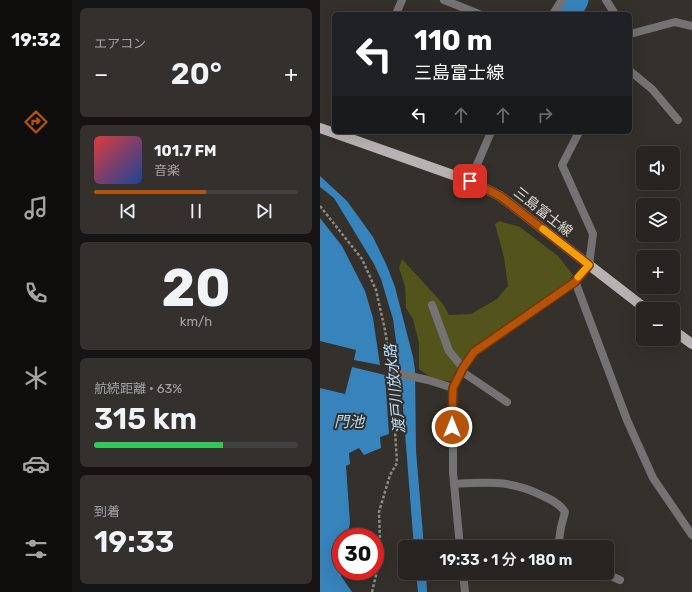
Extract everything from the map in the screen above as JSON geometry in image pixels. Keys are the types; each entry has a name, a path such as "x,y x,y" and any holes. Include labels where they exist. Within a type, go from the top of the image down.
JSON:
{"main road":[{"name":"三島富士線","path":"320,128 332,131"},
{"name":"三島富士線","path":"351,135 470,181 500,196 637,302"},
{"path":"680,335 692,344"}],"street":[{"path":"397,12 402,0"},
{"path":"444,0 474,12"},
{"path":"554,12 562,0"},
{"path":"606,0 613,12"},
{"path":"632,33 675,22 692,26"},
{"path":"632,73 652,89 678,120"},
{"path":"470,181 490,134"},
{"path":"459,540 453,472 453,388 462,370 474,352 575,282 589,265 593,234 562,165 578,134"},
{"path":"575,282 627,420 653,478 692,535"},
{"path":"432,305 449,351 462,370 508,402"},
{"path":"392,372 428,380 453,388"},
{"path":"454,484 487,482 510,484 528,488 552,500 562,507 565,512 559,540"},
{"path":"614,577 620,580"},
{"path":"464,580 465,592"}],"path":[{"path":"320,206 362,259 376,290 392,372 397,463 390,475 378,512 380,540 379,563 372,592"}],"shaded area":[{"path":"499,221 520,227 558,256 573,275 558,296 470,358 454,381 444,381 431,377 419,369 419,343 413,319 406,308 405,286 399,268 402,259 443,304 449,315 471,314 497,299 508,286 504,257 495,224"}],"water":[{"path":"320,176 347,201 373,237 395,287 415,370 416,451 423,540 413,540 400,370 393,319 381,279 374,264 334,198 320,187"},
{"path":"320,218 342,246 365,291 373,318 380,365 354,360 356,350 320,341"},
{"name":"門池","path":"352,367 385,375 389,434 380,437 381,448 364,455 359,448 349,453 350,464 346,466 350,523 349,528 332,528 332,580 344,580 352,592 320,592 320,388 345,394"},
{"path":"417,580 426,580 427,592 418,592"}],"waterway":[{"path":"569,12 576,0"}],"slow traffic":[{"path":"543,229 589,265 578,277"}],"route":[{"path":"452,427 453,388 463,368 474,352 575,282 589,265 500,196 470,181"}],"water label":[{"name":"渡戸川放水路","path":"395,389"}]}
